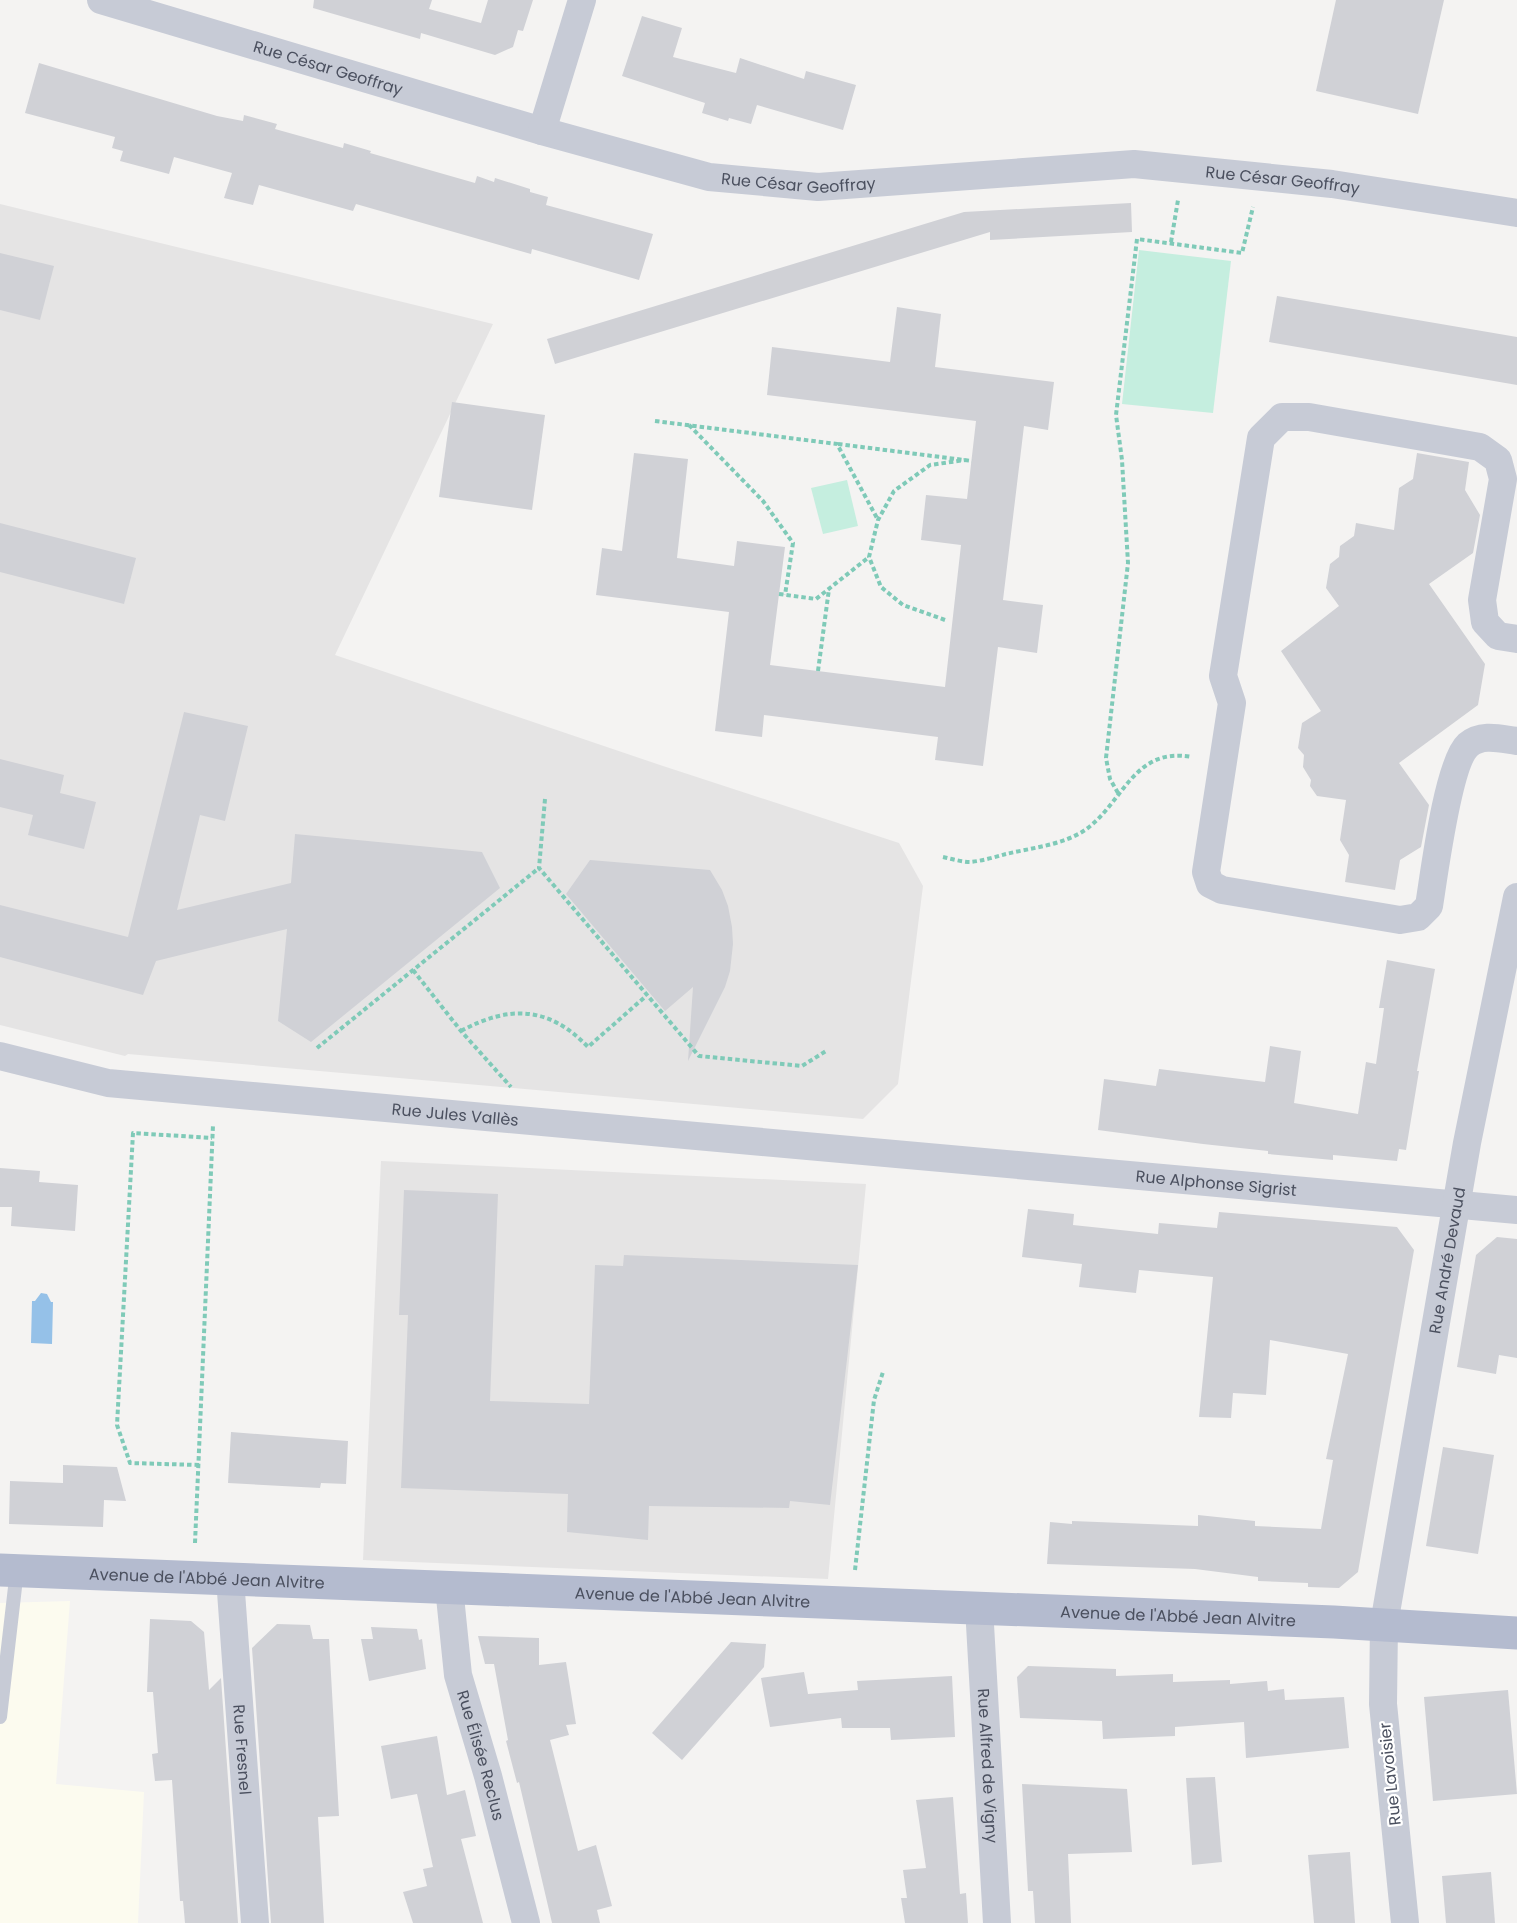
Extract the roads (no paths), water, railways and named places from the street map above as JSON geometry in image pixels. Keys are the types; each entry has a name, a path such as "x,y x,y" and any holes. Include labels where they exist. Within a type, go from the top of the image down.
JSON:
{"main road":[{"name":"Avenue de l'Abbé Jean Alvitre","path":"8,1570 979,1607 1384,1624 1517,1633"}],"street":[{"name":"Rue César Geoffray","path":"101,0 709,177 818,187 1134,164 1332,184 1517,213"},
{"path":"542,130 582,0"},
{"path":"1517,639 1498,636 1485,622 1482,600 1503,480 1498,460 1480,447 1309,417 1282,417 1261,438 1223,676 1232,703 1206,872 1210,884 1222,890 1400,920 1418,917 1429,906 1454,770 1467,745 1484,737 1517,741"},
{"name":"Rue André Devaud","path":"1384,1624 1467,1143 1517,897"},
{"name":"Rue Jules Vallès","path":"0,1056 108,1083 915,1155"},
{"name":"Rue Alphonse Sigrist","path":"915,1155 1517,1210"},
{"name":"Rue Fresnel","path":"230,1578 255,1923"},
{"name":"Rue Élisée Reclus","path":"450,1587 458,1676 488,1776 526,1923"},
{"name":"Rue Alfred de Vigny","path":"979,1607 998,1923"},
{"name":"Rue Lavoisier","path":"1384,1624 1383,1704 1405,1923"}],"lane":[{"path":"0,1717 8,1570"}],"water":[{"path":"41,1293 47,1294 53,1302 52,1344 31,1343 32,1301 35,1301"}]}
